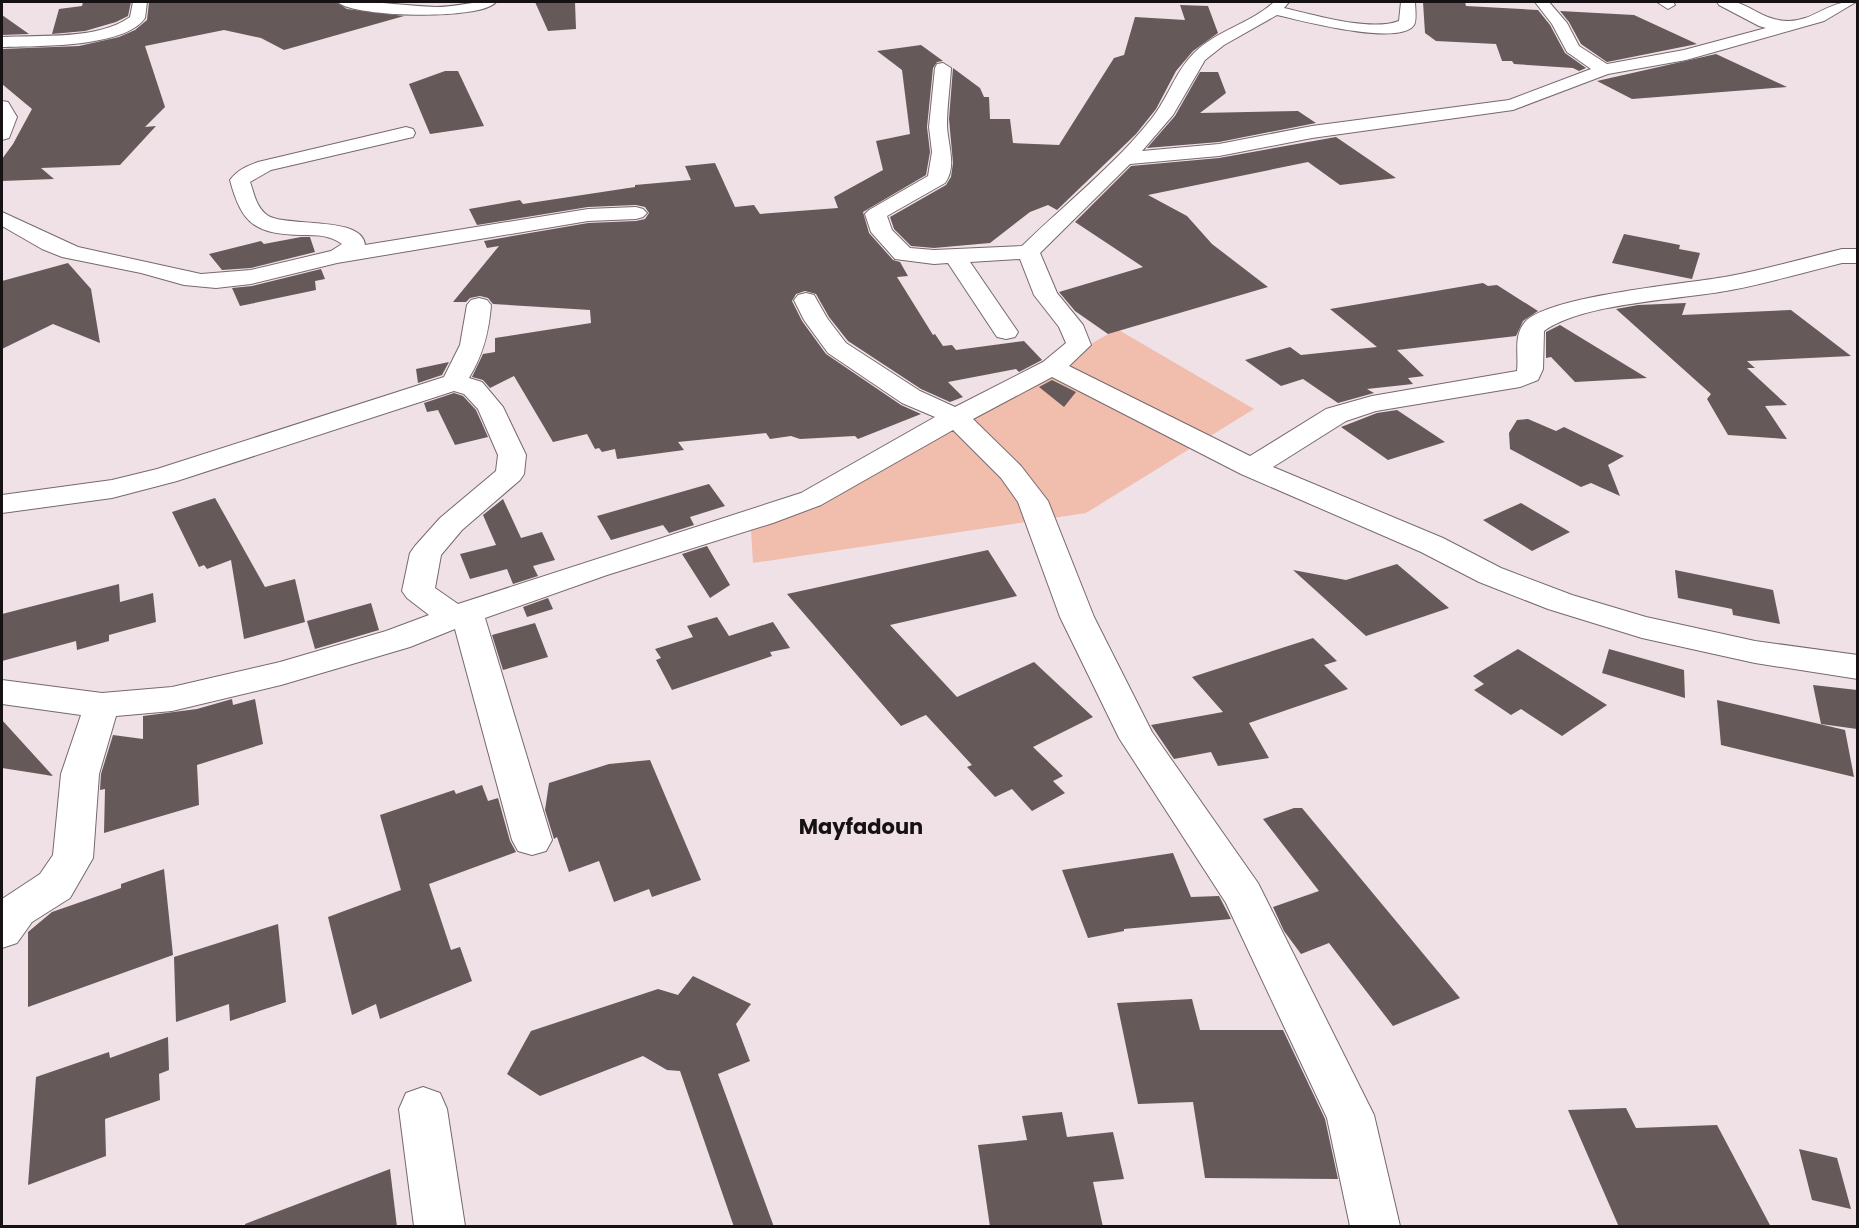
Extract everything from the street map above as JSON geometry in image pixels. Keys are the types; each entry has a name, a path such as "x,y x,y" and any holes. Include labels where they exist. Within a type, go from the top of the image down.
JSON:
{"street":[{"path":"2,42 59,39 117,30 135,21 139,15 140,2"},
{"path":"345,2 413,11 473,7 489,2"},
{"path":"943,68 938,127 942,152 938,179 876,214 882,232 903,254 934,257 1028,252 1124,159 1160,120 1198,57 1221,40 1278,6 1326,22 1359,27 1393,27 1407,23 1408,2"},
{"path":"1542,2 1559,23 1573,49 1604,70"},
{"path":"1724,2 1764,23 1789,25"},
{"path":"1124,159 1219,150 1312,132 1503,107 1539,96 1604,70 1686,55 1819,18 1849,2"},
{"path":"2,106 8,117 2,134"},
{"path":"337,256 346,253 355,243 348,236 339,231 287,229 257,219 248,206 240,180 250,172 265,166 406,133"},
{"path":"2,218 32,232 50,244 75,253 203,281 228,280 337,256 588,215 636,213"},
{"path":"2,692 102,705 172,699 281,674 398,639 596,568 762,517 811,499 956,417 1052,367 1079,345 1071,325 1046,295 1028,252"},
{"path":"955,256 1006,332"},
{"path":"1251,468 1336,415 1372,404 1520,379 1529,375 1532,367 1530,335 1536,325 1562,314 1580,308 1730,283 1842,256 1857,256"},
{"path":"806,300 816,320 837,348 911,396 956,417 1011,472 1033,501 1077,618 1137,738 1243,895 1312,1042 1350,1115 1376,1227"},
{"path":"454,382 470,356 477,336 479,305"},
{"path":"1052,367 1251,468 1432,545 1490,575 1560,602 1642,627 1744,650 1857,667"},
{"path":"2,504 112,489 167,475 454,382 473,388 490,407 503,431 512,455 510,474 451,524 426,553 418,591 460,615 532,840"},
{"path":"2,931 17,910 55,886 73,858 80,774 102,705"},
{"path":"423,1109 440,1227"}],"shaded area":[{"path":"1117,329 1254,409 1086,513 753,563 751,530 846,485"}],"building":[{"path":"83,2 131,2 128,16 116,22 85,31 52,34 59,9 82,6"},
{"path":"149,2 336,2 347,9 404,16 284,50 261,38 224,30 145,46 165,107 145,127 156,126 120,165 41,168 54,179 2,181 2,159 32,109 2,84 2,49 79,46 119,37 135,30 147,20"},
{"path":"535,2 575,2 576,29 548,31"},
{"path":"1423,2 1465,2 1466,6 1538,10 1550,25 1565,53 1586,68 1579,71 1573,68 1514,64 1512,61 1502,61 1496,44 1436,41 1425,33"},
{"path":"1180,5 1208,6 1218,33 1193,51 1176,71 1156,109 1136,134 1057,210 1048,205 1030,212 990,243 934,248 911,246 894,229 890,217 946,185 951,177 953,163 949,119 953,68 980,88 984,97 989,97 990,119 1010,119 1013,143 1059,145 1114,58 1124,55 1135,17 1185,20"},
{"path":"1560,11 1634,15 1697,44 1607,62 1581,44"},
{"path":"2,15 29,34 2,35"},
{"path":"921,45 943,61 937,62 933,68 927,127 930,152 926,175 863,212 869,233 893,260 900,262 908,276 897,277 933,335 935,334 943,346 952,345 956,350 1024,341 1042,360 1019,372 1016,369 948,382 963,397 950,402 921,389 848,341 829,317 816,294 805,291 796,294 792,301 802,321 826,354 901,405 921,414 858,439 855,436 800,439 791,436 770,439 766,433 678,442 684,450 617,459 615,449 602,452 599,448 595,449 587,434 553,442 514,376 490,388 483,380 472,377 483,354 495,352 495,338 591,323 590,310 493,304 488,298 480,296 470,298 466,302 453,302 499,246 487,248 484,241 588,223 636,221 645,219 649,213 645,207 636,205 588,207 477,225 469,209 520,200 523,204 635,187 635,185 691,180 685,166 715,163 735,207 754,205 760,214 838,208 834,197 883,170 876,141 910,134 902,70 877,51"},
{"path":"1716,54 1787,87 1632,99 1597,81"},
{"path":"445,71 458,71 484,126 430,134 409,84"},
{"path":"1200,72 1218,72 1226,93 1200,113 1298,111 1316,123 1219,142 1147,148 1175,116"},
{"path":"1336,137 1396,178 1340,185 1308,162 1148,195 1187,216 1212,244 1268,287 1108,334 1075,311 1059,292 1143,267 1075,222 1131,166 1219,158"},
{"path":"1624,234 1680,245 1679,249 1700,253 1692,279 1612,263"},
{"path":"310,237 315,252 251,268 222,270 209,254 261,241 264,244"},
{"path":"68,263 91,289 100,343 53,324 2,349 2,281"},
{"path":"321,269 325,279 315,281 316,290 240,306 232,288 252,286"},
{"path":"1483,283 1488,286 1497,285 1538,311 1523,321 1516,336 1397,350 1424,376 1408,378 1413,384 1367,389 1374,393 1338,403 1303,379 1281,386 1245,360 1290,347 1301,355 1377,347 1330,309"},
{"path":"1686,303 1682,315 1791,310 1851,356 1747,361 1755,368 1747,368 1787,405 1765,406 1787,439 1728,435 1707,399 1711,394 1616,309 1638,305"},
{"path":"1560,325 1647,378 1575,382 1551,357 1546,358 1546,332"},
{"path":"449,362 442,375 418,383 416,369"},
{"path":"1052,380 1076,392 1064,407 1039,387"},
{"path":"454,393 463,396 476,410 488,437 455,445 438,410 427,412 424,403"},
{"path":"1397,410 1445,442 1388,460 1341,427 1377,413"},
{"path":"1528,419 1556,431 1564,427 1624,456 1608,465 1620,496 1591,483 1581,487 1510,449 1509,433 1517,420"},
{"path":"709,484 725,506 690,517 694,525 669,533 663,525 611,540 597,516"},
{"path":"215,498 265,587 295,579 305,622 244,639 231,560 207,569 204,565 199,567 172,512"},
{"path":"503,499 521,538 542,532 555,560 533,566 538,576 513,584 507,569 470,579 460,554 496,545 483,515"},
{"path":"1521,503 1570,532 1532,551 1483,520"},
{"path":"707,546 730,585 710,598 682,554"},
{"path":"988,550 1017,596 890,625 957,697 1034,662 1093,717 1033,747 1063,776 1053,781 1065,793 1032,811 1012,789 995,797 967,767 972,765 926,715 901,726 787,594"},
{"path":"1397,564 1449,608 1366,636 1293,570 1346,580"},
{"path":"1675,570 1773,590 1780,624 1733,615 1732,609 1678,598"},
{"path":"119,584 120,602 153,593 156,622 109,635 109,641 77,650 76,641 2,661 2,614"},
{"path":"548,598 553,609 527,617 523,607"},
{"path":"371,603 379,630 315,649 307,621"},
{"path":"717,617 729,636 773,622 790,648 770,652 772,656 672,690 656,660 661,658 655,649 693,637 687,626"},
{"path":"535,623 548,657 503,670 492,635"},
{"path":"1313,638 1337,661 1324,665 1348,689 1249,723 1269,758 1218,766 1211,752 1174,759 1151,725 1223,712 1192,677"},
{"path":"1518,649 1607,705 1562,736 1521,709 1511,715 1474,690 1484,684 1473,676"},
{"path":"1609,649 1684,670 1685,698 1602,673"},
{"path":"1813,685 1857,690 1857,729 1821,724"},
{"path":"232,699 233,705 255,699 263,744 197,765 199,805 104,833 105,789 100,790 101,774 113,735 143,739 143,716 197,709"},
{"path":"1717,700 1845,730 1854,777 1721,745"},
{"path":"2,720 53,776 2,768"},
{"path":"650,760 701,880 652,897 649,889 614,902 599,861 569,872 557,837 554,839 545,810 549,783 609,764"},
{"path":"482,785 488,801 498,798 510,841 516,852 429,884 451,950 460,947 472,981 380,1019 376,1004 352,1015 328,917 401,890 380,815 454,790 456,794"},
{"path":"1294,808 1302,808 1460,998 1393,1026 1329,943 1301,954 1284,931 1273,907 1319,891 1263,819"},
{"path":"1173,853 1191,897 1219,896 1231,919 1124,929 1124,931 1088,938 1062,870"},
{"path":"164,869 173,955 28,1007 28,932 52,912 121,888 121,884"},
{"path":"278,924 286,1002 230,1021 229,1004 176,1022 174,957"},
{"path":"693,976 751,1004 736,1024 750,1061 718,1074 774,1227 734,1227 680,1071 667,1070 643,1056 540,1096 507,1074 531,1031 658,989 678,995"},
{"path":"1192,999 1200,1030 1283,1030 1325,1119 1338,1179 1205,1178 1193,1102 1138,1104 1117,1003"},
{"path":"168,1037 169,1070 159,1074 160,1100 105,1119 106,1156 28,1185 36,1077 109,1052 110,1058"},
{"path":"1626,1108 1636,1128 1717,1125 1771,1227 1619,1227 1568,1110"},
{"path":"1062,1112 1067,1137 1113,1132 1124,1179 1093,1182 1103,1227 990,1227 978,1145 1027,1140 1022,1116"},
{"path":"1799,1149 1837,1158 1851,1209 1812,1200"},
{"path":"390,1169 397,1227 245,1227 245,1224"}],"district":[{"name":"Mayfadoun","path":"861,826"}]}
